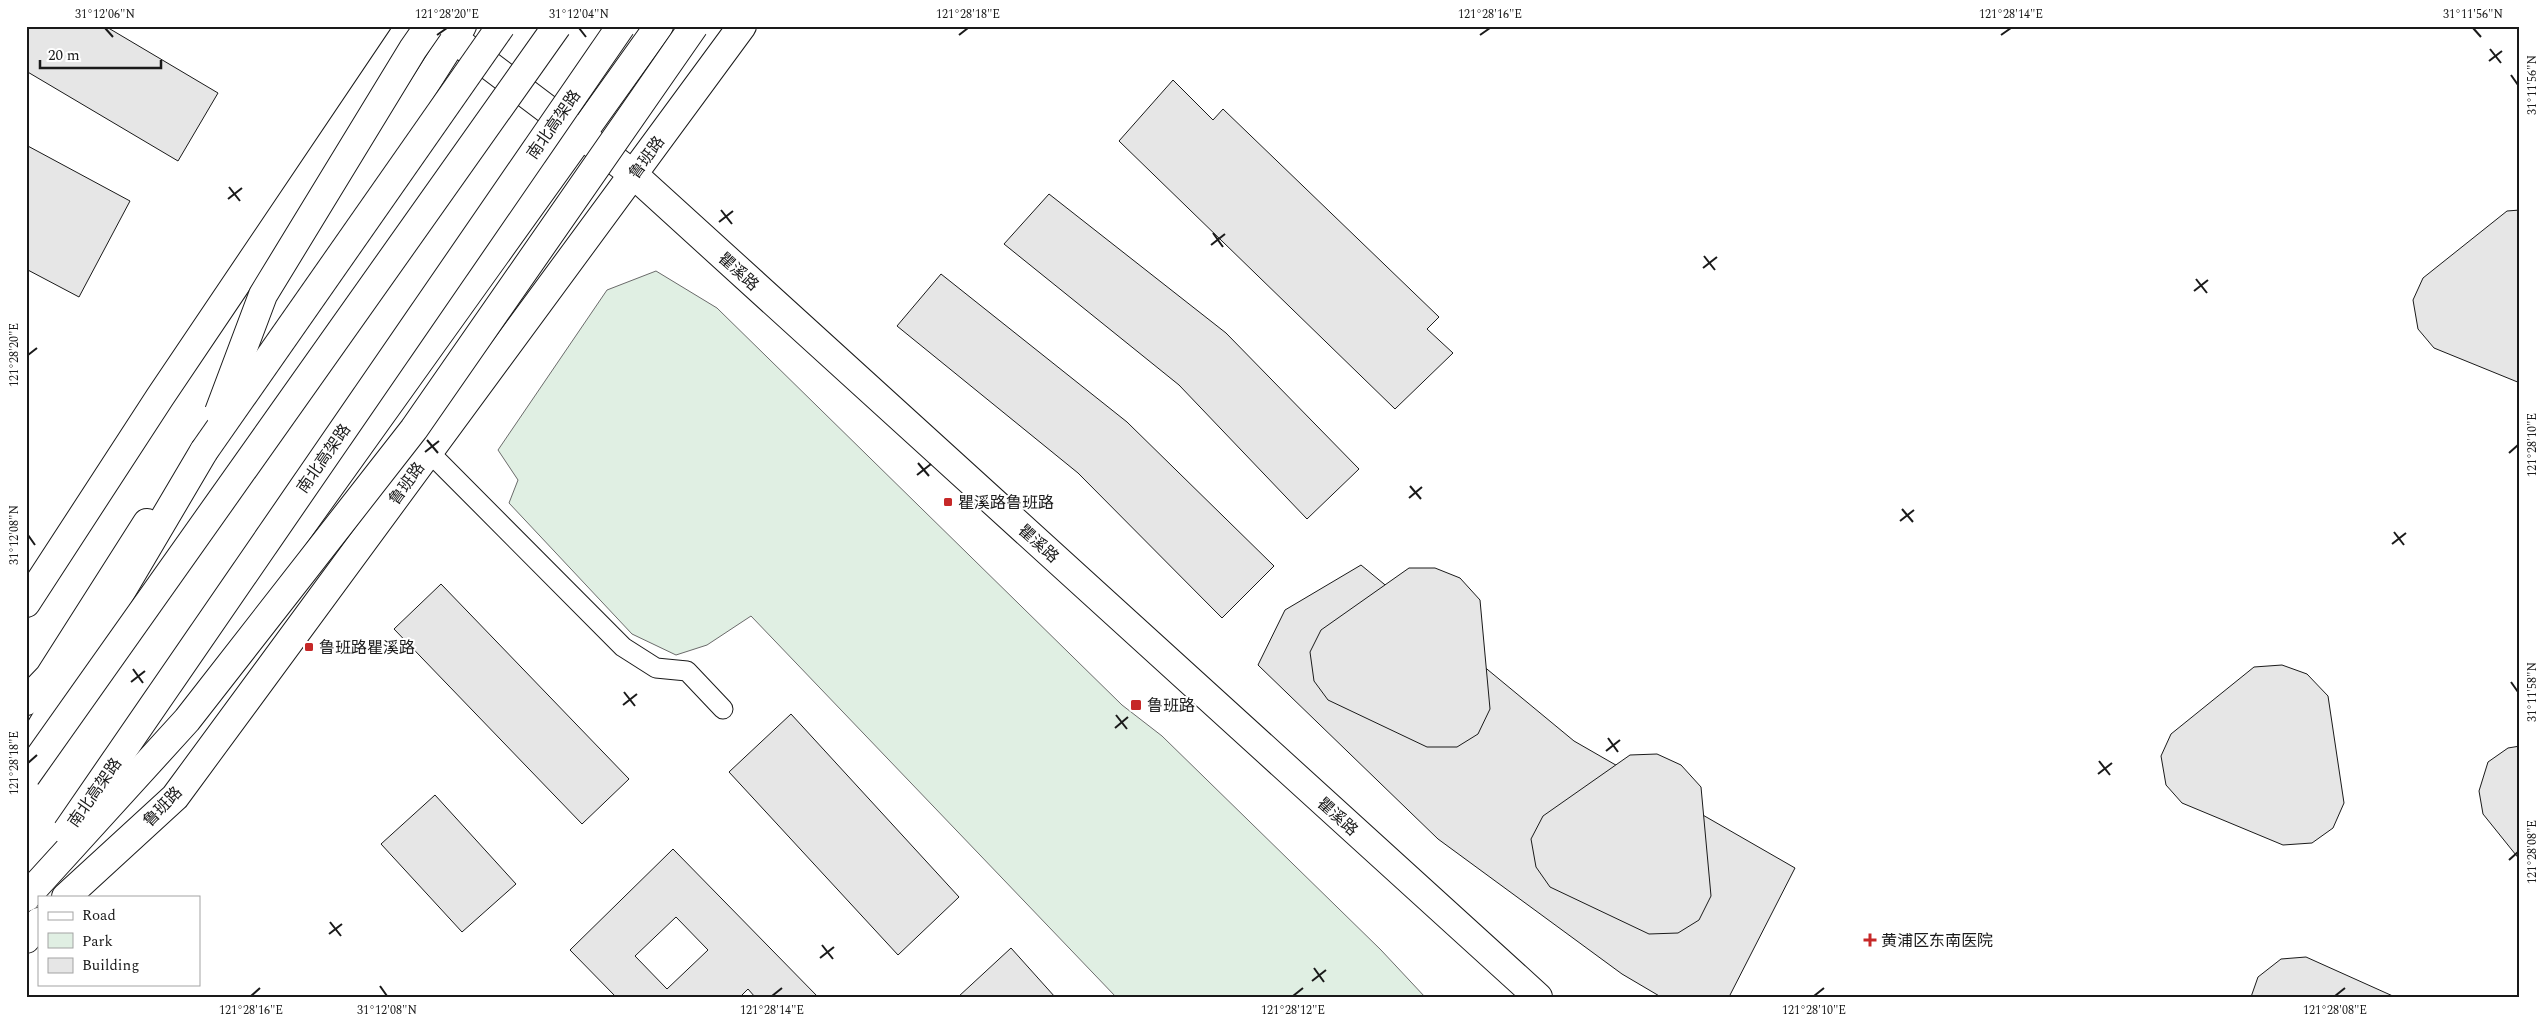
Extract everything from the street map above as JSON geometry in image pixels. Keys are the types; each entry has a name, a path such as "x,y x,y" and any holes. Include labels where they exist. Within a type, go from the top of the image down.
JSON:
{"main road":[{"path":"26,603 160,397 410,26"},
{"path":"204,451 263,295 413,49 429,26"},
{"path":"26,754 204,451 501,26"},
{"path":"26,776 557,26"},
{"name":"南北高架路","path":"26,890 621,26"},
{"path":"55,896 144,746 659,26"},
{"path":"26,898 186,720 408,437 694,26"},
{"name":"鲁班路","path":"67,896 175,797 742,26"},
{"path":"26,701 49,677 451,31"},
{"name":"瞿溪路","path":"451,31 582,136 633,174 1538,997"},
{"path":"26,939 38,923"}],"lane":[{"path":"429,452 623,647 656,668 687,671 723,709"}],"green space":[{"path":"656,271 717,308 1122,705 1162,736 1381,950 1425,997 1116,997 751,616 707,645 676,655 632,634 509,503 518,480 498,450 607,290"}],"building":[{"path":"26,26 105,26 218,93 178,161 26,71"},
{"path":"1173,80 1213,120 1223,109 1439,317 1427,329 1453,353 1395,409 1119,141"},
{"path":"26,145 130,201 79,297 26,269"},
{"path":"1049,194 1226,333 1359,469 1307,519 1179,385 1004,244"},
{"path":"2520,210 2520,383 2434,348 2418,329 2413,300 2423,278 2507,211"},
{"path":"941,274 1127,422 1274,566 1222,618 1078,473 897,326"},
{"path":"1361,565 1574,741 1795,868 1729,997 1661,997 1622,974 1438,839 1258,665 1285,610"},
{"path":"1409,568 1435,568 1460,578 1480,600 1490,709 1478,734 1457,747 1427,747 1328,700 1314,681 1310,652 1321,630"},
{"path":"441,584 629,779 582,824 394,629"},
{"path":"2282,665 2307,674 2328,696 2344,803 2333,828 2312,843 2283,845 2182,803 2166,785 2161,756 2171,734 2254,667"},
{"path":"791,714 959,897 898,955 729,772"},
{"path":"2520,746 2520,860 2483,814 2479,791 2488,762 2508,748"},
{"path":"1657,754 1681,765 1701,787 1711,896 1699,920 1678,933 1649,934 1550,887 1536,867 1531,839 1543,816 1630,755"},
{"path":"435,795 516,884 462,932 381,844"},
{"path":"673,849 818,997 755,997 748,989 740,997 616,997 570,950","holes":["676,917 708,950 667,989 635,956"]},
{"path":"1011,948 1055,997 958,997"},
{"path":"2306,957 2395,997 2251,997 2258,977 2281,959"}],"place":[{"name":"瞿溪路鲁班路","path":"948,502"},
{"name":"鲁班路瞿溪路","path":"309,647"},
{"name":"鲁班路","path":"1136,705"},
{"name":"黄浦区东南医院","path":"1870,940"}]}
